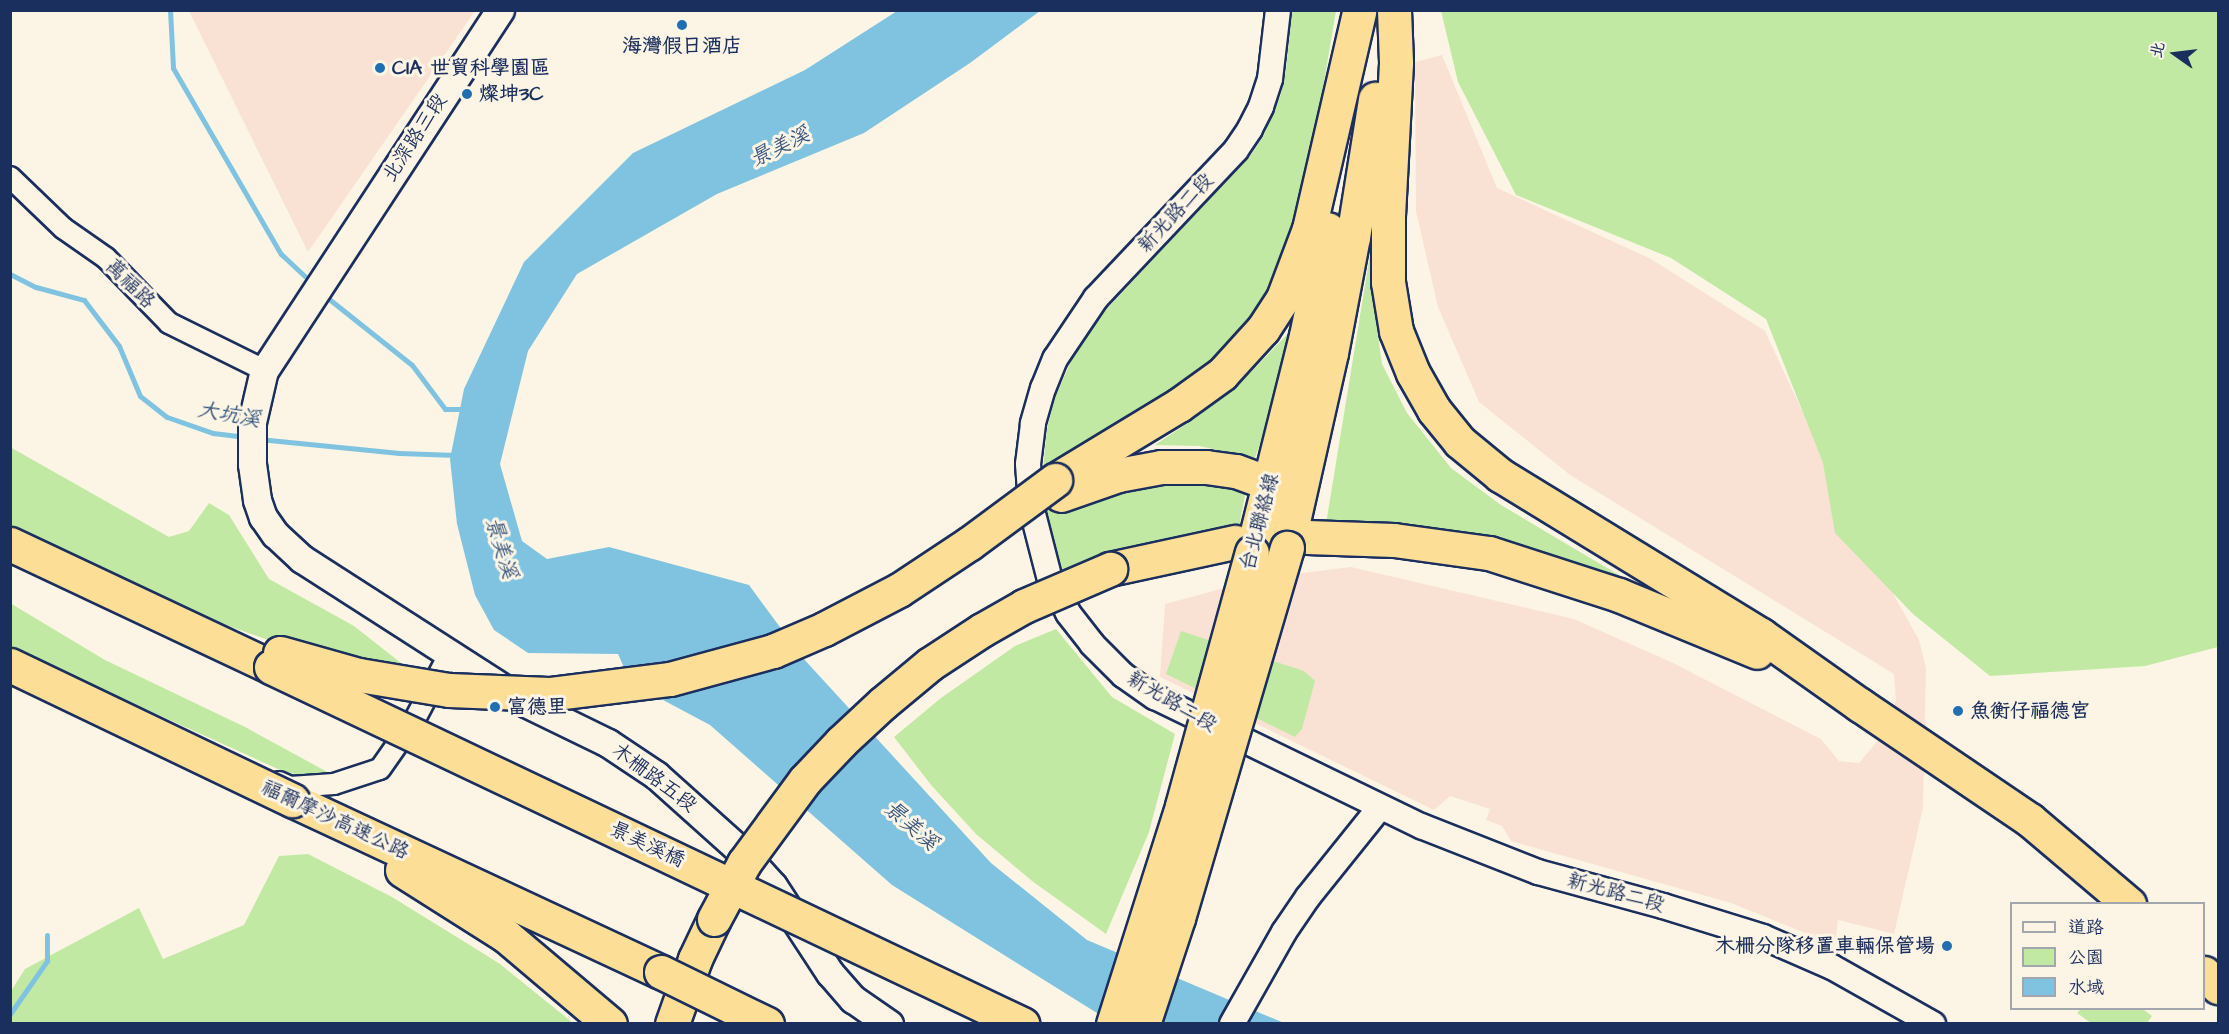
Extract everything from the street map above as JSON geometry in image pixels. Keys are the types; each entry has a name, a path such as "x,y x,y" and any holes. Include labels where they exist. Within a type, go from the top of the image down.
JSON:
{"highway":[{"path":"1394,10 1396,63 1388,218 1388,282 1396,331 1413,373 1434,410 1460,442 1500,475 1761,635 2030,820 2128,902"},
{"path":"10,544 276,660 449,690 549,694 670,679 773,651 824,629 899,590 1058,488 1222,374 1263,329 1283,297 1309,229 1367,11"},
{"name":"台北聯絡線","path":"1113,1023 1182,806 1243,547 1270,482 1306,336 1328,233 1367,11"},
{"name":"台北聯絡線","path":"1143,1023 1297,542 1300,495 1353,237 1370,137 1367,11"},
{"path":"1058,488 1161,467 1226,469 1270,482 1300,495"},
{"path":"1297,542 1347,536 1442,545 1490,553 1559,574 1756,651 1860,705"},
{"path":"672,1023 695,959 744,863 799,788 841,742 883,703 930,664 1024,606 1110,569 1243,547"},
{"name":"景美溪橋","path":"276,660 1022,1023"},
{"name":"福爾摩沙高速公路","path":"10,665 767,1023"},
{"path":"292,800 506,936 610,1023"},
{"path":"2205,974 2218,987"}],"main road":[{"name":"北深路三段","path":"264,370 500,10"},
{"name":"木柵路五段","path":"264,370 252,422 252,464 257,500 263,517 275,534 302,559 526,703 626,753 702,814 744,854 772,886 830,973 853,999 889,1023"}],"street":[{"name":"新光路二段","path":"1278,10 1270,79 1262,106 1250,129 1236,150 1096,298 1055,359 1043,388 1033,424 1028,464 1030,506 1050,580 1064,605 1092,644 1123,675 1181,712 1380,807 1468,846 1538,872 1663,906 1763,937 1832,967 1933,1023"},
{"name":"萬福路","path":"10,177 63,228 106,258 169,323 264,370"},
{"path":"10,671 51,682 290,788 334,784 380,769 415,719 450,654"},
{"path":"1232,1023 1308,897 1380,807"}],"shaded area":[{"path":"189,11 475,11 308,252"},
{"path":"1442,55 1497,188 1651,259 1765,331 1859,533 1919,640 1926,668 1923,808 1894,934 1838,920 1835,945 1731,903 1511,841 1502,826 1486,820 1490,809 1450,796 1434,810 1160,677 1165,604 1262,578 1351,567 1574,619 1671,662 1821,739 1839,761 1859,763 1880,738 1896,701 1894,674 1570,475 1479,402 1438,307 1416,211 1415,62"}],"green space":[{"path":"1292,11 1336,11 1304,200 1281,272 1246,329 1080,499 1192,477 1246,490 1239,527 1064,579 1048,528 1042,479 1047,429 1055,398 1072,359 1102,314 1250,156 1263,137 1281,94 1286,70"},
{"path":"1441,11 2218,11 2218,647 2145,666 1990,676 1913,614 1835,533 1823,463 1766,319 1671,258 1516,195 1458,82"},
{"path":"1376,218 1379,264 1376,322 1382,364 1407,413 1451,468 1501,505 1656,597 1326,524"},
{"path":"1302,319 1255,458 1199,446 1155,445 1201,414 1252,371"},
{"path":"10,447 169,537 189,531 209,503 229,515 269,579 354,626 401,663 406,674 296,650 201,616 11,529"},
{"path":"10,603 105,660 245,727 331,774 307,777 280,770 11,648"},
{"path":"1056,629 1112,697 1175,734 1149,832 1106,934 1032,881 976,834 931,785 894,737 941,698 1015,646"},
{"path":"1181,631 1304,671 1315,681 1302,729 1295,737 1166,674"},
{"path":"308,854 392,897 500,964 573,1023 11,1023 11,991 25,969 139,908 163,959 244,925 279,856"},
{"path":"2080,1010 2144,1010 2152,1016 2147,1023 2091,1023 2077,1013"}],"water":[{"name":"景美溪","path":"897,11 1040,11 970,63 864,133 717,194 577,274 528,351 500,464 522,541 547,559 609,547 749,585 802,657 991,863 1087,940 1284,1023 1113,1023 892,885 710,725 631,683 618,654 528,653 494,630 475,595 457,524 450,459 464,389 524,262 633,153 805,70"}],"waterway":[{"path":"170,10 173,68 281,254 305,276"},
{"name":"大坑溪","path":"10,274 36,287 84,300 119,346 140,396 167,417 213,433 244,437"},
{"path":"329,299 412,365 445,409 466,409"},
{"name":"大坑溪","path":"259,439 399,453 456,455"},
{"path":"10,1014 47,961 47,935"}],"place":[{"name":"海灣假日酒店","path":"682,25"},
{"name":"CIA 世貿科學園區","path":"380,68"},
{"name":"燦坤3C","path":"467,94"},
{"name":"富德里","path":"495,707"},
{"name":"魚衡仔福德宮","path":"1958,711"},
{"name":"木柵分隊移置車輛保管場","path":"1947,946"}]}
